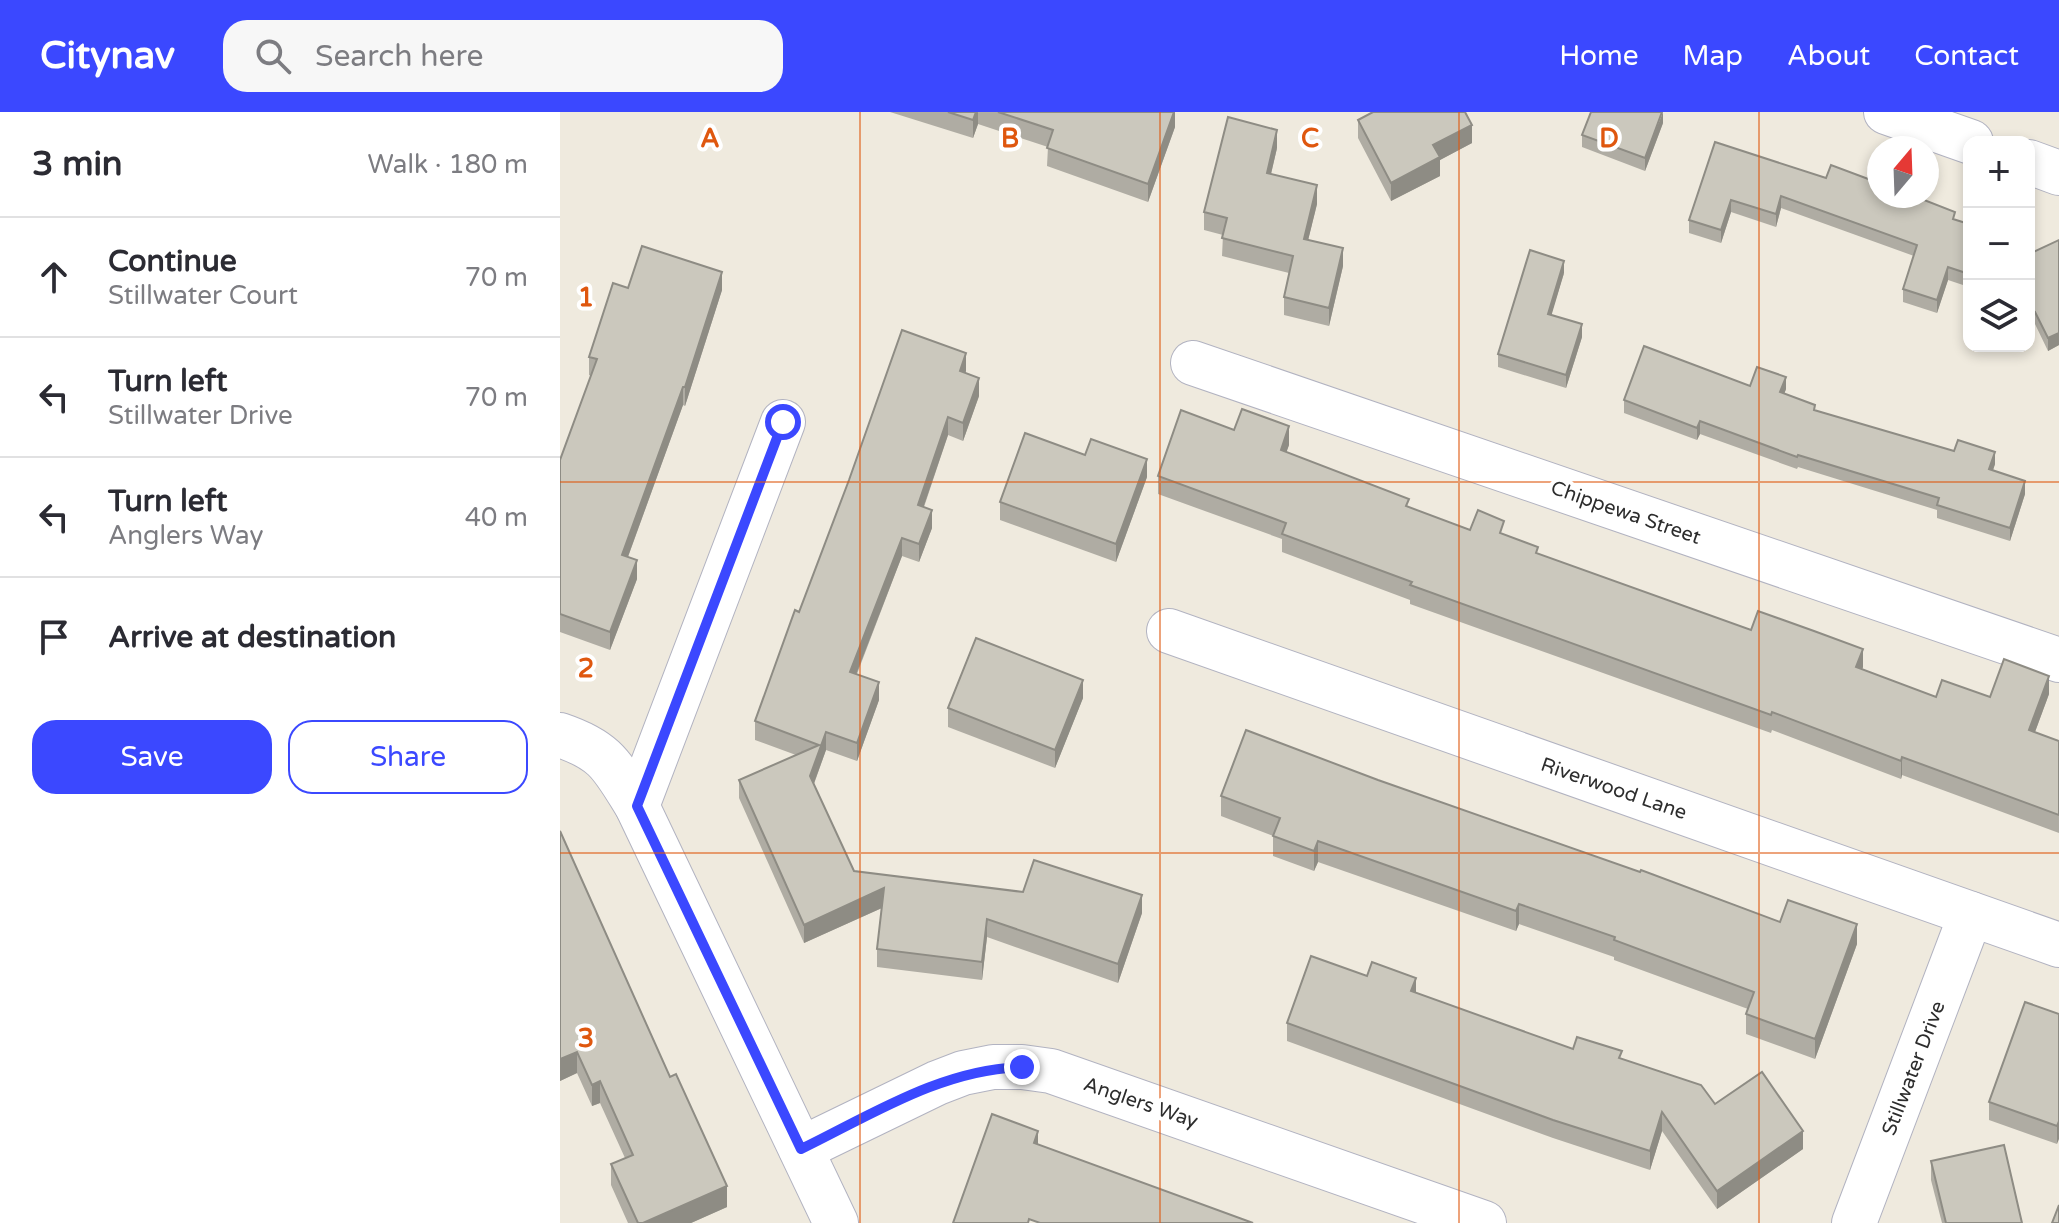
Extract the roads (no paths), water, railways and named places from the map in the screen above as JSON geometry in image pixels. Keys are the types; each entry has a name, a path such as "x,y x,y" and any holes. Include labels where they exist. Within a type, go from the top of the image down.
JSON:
{"street":[{"path":"1886,112 1963,139"},
{"path":"2035,164 2059,173"},
{"name":"Chippewa Street","path":"1193,363 2059,660"},
{"path":"637,806 783,422"},
{"name":"Riverwood Lane","path":"1169,631 2059,945"},
{"path":"560,735 583,743 607,759 637,806 836,1223"},
{"name":"Stillwater Drive","path":"1854,1223 1971,914"},
{"name":"Anglers Way","path":"801,1149 963,1073 993,1067 1022,1067 1051,1071 1484,1223"}]}
